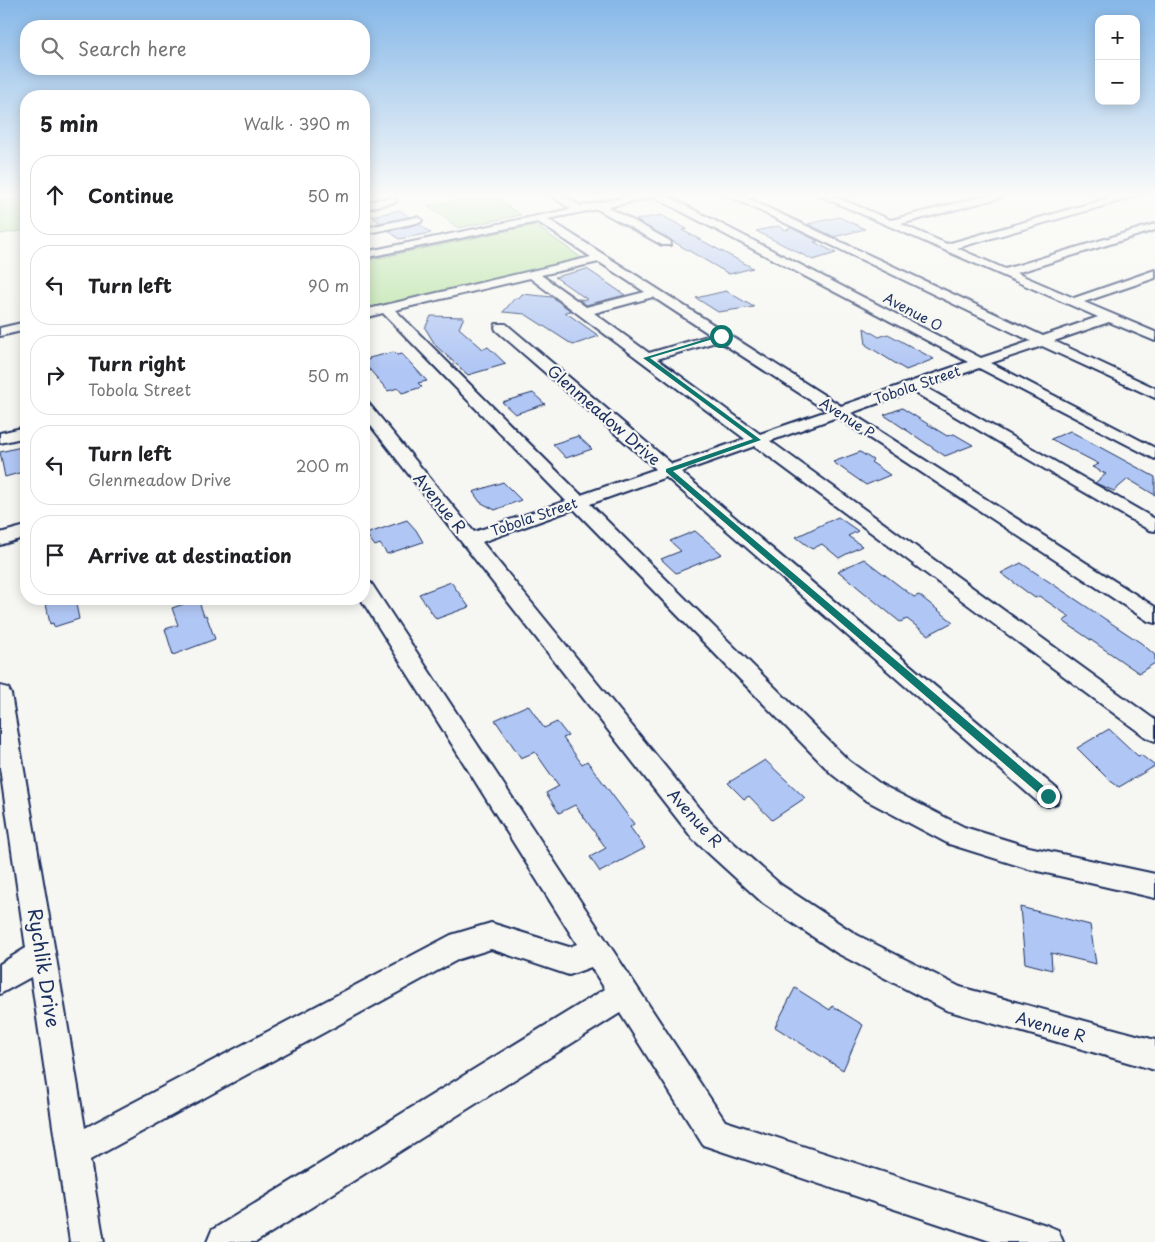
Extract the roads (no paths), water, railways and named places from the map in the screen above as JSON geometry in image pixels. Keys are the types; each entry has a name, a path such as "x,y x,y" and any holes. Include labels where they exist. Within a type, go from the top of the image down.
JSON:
{"street":[{"name":"Avenue P","path":"592,253 1155,616"},
{"name":"Avenue O","path":"768,253 1155,454"},
{"path":"855,253 1155,394"},
{"path":"958,253 1155,338"},
{"path":"1004,273 1070,253"},
{"path":"370,313 600,258"},
{"path":"532,274 1155,732"},
{"path":"1073,302 1155,274"},
{"path":"583,312 655,293"},
{"path":"386,309 840,768 873,792 958,836 1029,858 1155,886"},
{"name":"Tobola Street","path":"469,540 1110,318"},
{"path":"0,332 20,327"},
{"name":"Glenmeadow Drive","path":"501,328 1048,796"},
{"path":"646,358 721,336"},
{"path":"913,386 1155,526"},
{"name":"Avenue R","path":"370,415 702,831 772,894 847,944 956,1000 1155,1055"},
{"path":"0,438 20,433"},
{"path":"0,539 20,533"},
{"path":"370,597 714,1134 1046,1242"},
{"name":"Rychlik Drive","path":"0,694 7,788 42,955 87,1242"},
{"path":"73,1152 451,948 477,938 491,936 569,961 597,951"},
{"path":"0,980 42,955"},
{"path":"224,1242 624,994"}]}
